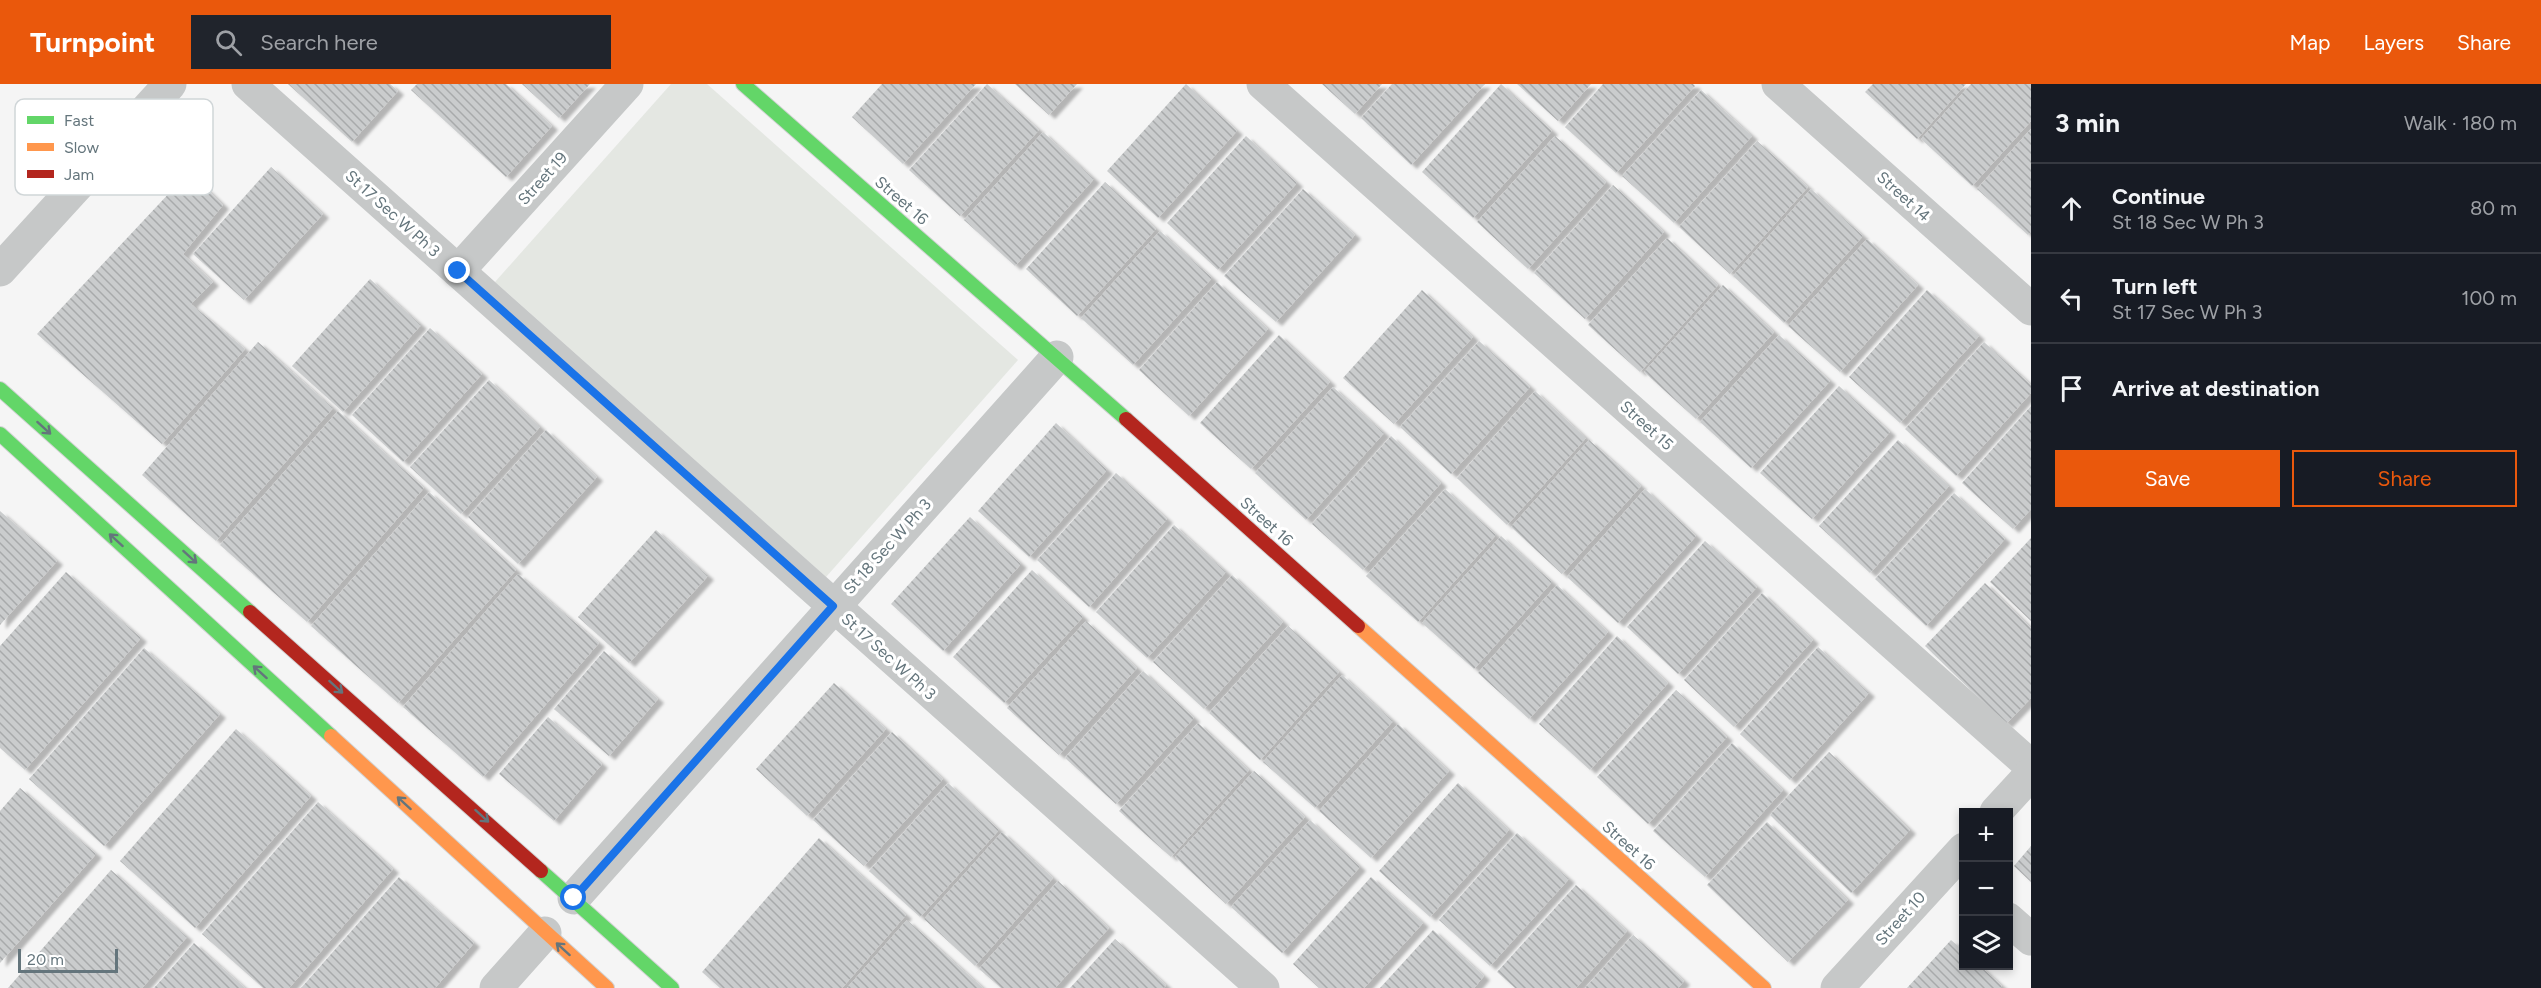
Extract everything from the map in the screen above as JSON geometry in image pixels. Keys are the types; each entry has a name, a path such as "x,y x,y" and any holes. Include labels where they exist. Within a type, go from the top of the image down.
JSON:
{"main road":[{"name":"Street 16","path":"743,84 1058,357 1764,988"},
{"path":"0,389 574,898 672,988"},
{"path":"0,434 607,988"}],"street":[{"path":"156,99 170,84"},
{"name":"St 17 Sec W Ph 3","path":"248,84 1263,988"},
{"name":"Street 19","path":"458,271 627,84"},
{"name":"Street 15","path":"1263,84 2031,766"},
{"name":"Street 14","path":"1778,84 2031,309"},
{"path":"0,270 69,195"},
{"name":"St 18 Sec W Ph 3","path":"574,898 1058,357"},
{"path":"2000,808 2031,774"},
{"name":"Street 10","path":"1837,988 1958,865"},
{"path":"2013,923 2031,939"},
{"path":"496,988 545,933"}],"shaded area":[{"path":"671,84 707,84 1018,360 826,577 495,282"}],"building":[{"path":"288,84 390,84 398,91 352,142"},
{"path":"417,84 506,84 552,126 506,177 411,90"},
{"path":"522,84 590,84 559,118"},
{"path":"882,84 976,84 903,164 852,117"},
{"path":"987,84 1039,130 960,216 909,170"},
{"path":"1015,84 1077,84 1049,115"},
{"path":"1186,84 1237,131 1158,218 1107,171"},
{"path":"1322,84 1382,84 1355,114"},
{"path":"1392,84 1485,84 1411,165 1361,118"},
{"path":"1501,84 1552,131 1473,218 1422,172"},
{"path":"1517,84 1591,84 1558,121"},
{"path":"1603,84 1693,84 1695,86 1616,173 1565,127"},
{"path":"1873,84 1966,84 1917,139 1865,92"},
{"path":"1971,84 2031,84 2031,121 1972,186 1921,139"},
{"path":"1701,90 1752,136 1674,223 1622,176"},
{"path":"2031,129 2031,232 2028,235 1977,189"},
{"path":"1043,132 1094,179 1015,266 964,220"},
{"path":"1246,136 1297,183 1218,270 1167,223"},
{"path":"1555,136 1606,182 1528,269 1477,222"},
{"path":"1757,141 1808,187 1730,274 1679,227"},
{"path":"271,167 323,214 244,300 193,254"},
{"path":"1105,182 1156,229 1077,316 1026,269"},
{"path":"1613,185 1664,232 1585,319 1534,273"},
{"path":"1303,189 1355,235 1276,322 1224,276"},
{"path":"1811,189 1863,236 1784,323 1733,276"},
{"path":"167,195 213,195 223,205 183,254 213,282 191,304 245,349 162,444 37,334"},
{"path":"1160,231 1212,278 1133,365 1081,318"},
{"path":"1667,238 1718,285 1640,372 1588,325"},
{"path":"1867,239 1918,285 1840,372 1788,326"},
{"path":"370,279 421,325 343,412 292,366"},
{"path":"1217,282 1268,329 1189,416 1139,370"},
{"path":"1723,285 1774,332 1696,419 1644,372"},
{"path":"1422,290 1473,337 1394,424 1343,378"},
{"path":"1927,290 1979,336 1900,423 1849,377"},
{"path":"430,328 482,374 403,462 352,415"},
{"path":"1279,335 1330,382 1251,469 1200,423"},
{"path":"1779,335 1830,381 1751,468 1700,422"},
{"path":"1479,341 1530,387 1451,474 1400,427"},
{"path":"258,342 333,408 216,541 142,475"},
{"path":"1984,342 2031,385 2031,393 1956,476 1905,429"},
{"path":"489,380 540,427 461,514 410,467"},
{"path":"1839,386 1890,432 1812,519 1760,473"},
{"path":"1333,387 1384,433 1306,520 1255,473"},
{"path":"1535,391 1586,438 1507,525 1457,478"},
{"path":"2031,406 2031,509 2013,529 1962,483"},
{"path":"338,411 424,488 307,622 220,545"},
{"path":"1056,423 1107,470 1029,557 978,511"},
{"path":"546,430 597,477 518,564 468,517"},
{"path":"1391,436 1441,483 1363,570 1312,524"},
{"path":"1589,440 1641,486 1562,574 1511,527"},
{"path":"1898,440 1949,486 1870,573 1819,526"},
{"path":"1116,473 1167,519 1089,607 1037,560"},
{"path":"1445,489 1496,535 1418,622 1366,576"},
{"path":"1645,489 1696,536 1618,623 1567,577"},
{"path":"429,492 516,570 398,703 311,626"},
{"path":"1954,493 2005,539 1926,626 1875,579"},
{"path":"0,511 57,561 0,625"},
{"path":"970,517 1021,564 943,651 891,604"},
{"path":"1174,525 1226,572 1147,658 1096,612"},
{"path":"656,530 708,576 629,663 578,617"},
{"path":"1501,536 1552,582 1474,669 1422,623"},
{"path":"2031,538 2031,621 1990,582"},
{"path":"1705,541 1757,587 1678,674 1627,627"},
{"path":"1032,570 1083,617 1004,703 953,657"},
{"path":"66,572 141,638 25,770 0,748 0,646"},
{"path":"518,574 599,643 483,777 403,707"},
{"path":"1232,575 1283,622 1204,709 1153,662"},
{"path":"1985,583 2031,628 2031,698 2006,724 1925,646"},
{"path":"1557,585 1608,632 1529,719 1478,673"},
{"path":"1762,593 1813,640 1734,727 1684,680"},
{"path":"1086,621 1137,668 1059,755 1007,708"},
{"path":"1288,626 1339,672 1260,760 1209,713"},
{"path":"1617,636 1668,683 1590,770 1539,724"},
{"path":"1818,647 1869,693 1790,780 1740,734"},
{"path":"144,648 220,714 104,846 29,779"},
{"path":"604,651 658,699 609,756 554,709"},
{"path":"1143,671 1194,718 1116,804 1065,758"},
{"path":"1342,675 1393,721 1315,808 1263,762"},
{"path":"834,683 886,729 807,816 756,769"},
{"path":"1676,690 1727,737 1648,824 1597,777"},
{"path":"548,717 602,764 554,821 499,774"},
{"path":"1198,723 1249,770 1171,857 1119,811"},
{"path":"1398,724 1449,771 1371,858 1319,811"},
{"path":"236,729 311,796 195,928 120,861"},
{"path":"892,732 943,779 864,866 813,820"},
{"path":"1732,743 1783,790 1705,877 1653,831"},
{"path":"1829,752 1910,830 1851,893 1770,815"},
{"path":"1254,771 1305,817 1226,904 1175,857"},
{"path":"948,783 999,830 920,917 869,871"},
{"path":"1458,783 1509,830 1430,917 1379,871"},
{"path":"20,788 96,854 0,963 0,811"},
{"path":"318,802 393,869 289,988 263,988 202,934"},
{"path":"1310,820 1360,867 1282,953 1231,907"},
{"path":"1767,822 1848,900 1788,962 1707,885"},
{"path":"1002,832 1053,878 975,966 924,919"},
{"path":"1517,833 1569,879 1490,966 1439,920"},
{"path":"819,838 906,915 842,988 720,988 702,972"},
{"path":"2031,846 2031,882 2014,866"},
{"path":"111,870 187,937 142,988 8,988"},
{"path":"399,877 474,943 435,988 301,988"},
{"path":"1371,877 1423,923 1364,988 1319,988 1293,964"},
{"path":"1058,881 1109,928 1055,988 1001,988 979,969"},
{"path":"1576,885 1627,931 1576,988 1515,988 1497,972"},
{"path":"907,920 983,988 847,988"},
{"path":"1433,930 1484,976 1474,988 1380,988"},
{"path":"1633,935 1684,981 1678,988 1585,988"},
{"path":"1115,939 1166,985 1164,988 1070,988"},
{"path":"1951,940 1959,947 1959,970 1984,970 2002,986 2000,988 1907,988"},
{"path":"194,943 245,988 154,988"}],"traffic: fast":[{"path":"743,84 1126,419"},
{"path":"0,389 250,612"},
{"path":"0,434 331,736"},
{"path":"541,871 672,988"}],"traffic: slow":[{"path":"1358,626 1764,988"},
{"path":"331,736 607,988"}],"traffic: jam":[{"path":"1126,419 1358,626"},
{"path":"250,612 541,871"}],"route":[{"path":"458,271 833,606 574,898"}]}
